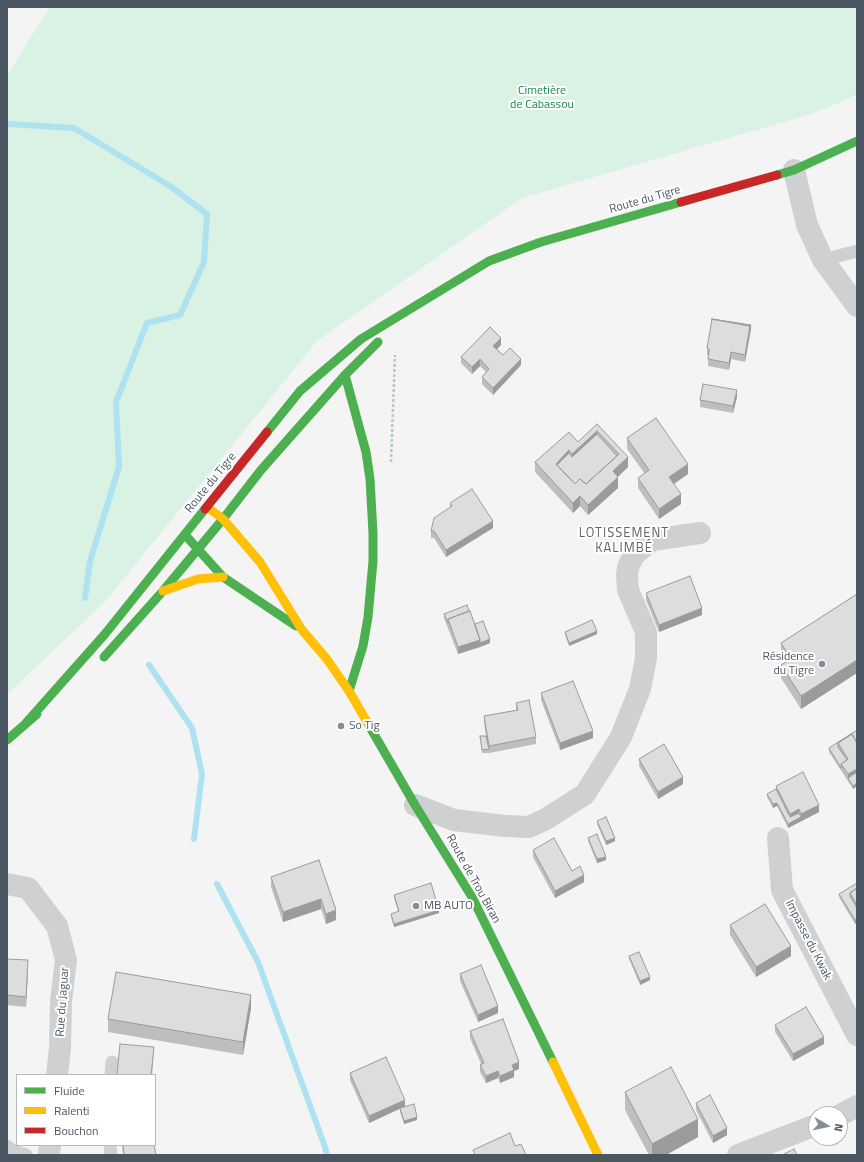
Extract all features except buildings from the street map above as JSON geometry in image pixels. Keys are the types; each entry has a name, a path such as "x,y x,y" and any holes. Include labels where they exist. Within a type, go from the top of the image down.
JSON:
{"main road":[{"name":"Route du Tigre","path":"26,723 105,634 300,391 361,339 489,261 541,242 794,170 857,141"},
{"name":"Route du Tigre","path":"99,662 110,652 163,592 261,470 346,375 369,350 398,324 442,289"},
{"path":"346,375 367,459 374,533 368,617 363,646 349,691"},
{"name":"Route de Trou Biran","path":"207,507 223,519 260,562 302,630 326,658 349,691 415,805 472,897 598,1155"},
{"name":"Route de Trou Biran","path":"184,534 223,577 302,630"},
{"path":"163,592 198,579 223,577"},
{"name":"Route du Tigre","path":"7,740 69,688"}],"street":[{"path":"794,170 807,225 822,260 857,306"},
{"path":"415,805 454,820 505,826 529,827 546,819 585,794 621,737 640,689 646,658 646,632 628,590 628,567 634,555 652,540 700,533"},
{"name":"Impasse du Kwak","path":"778,838 782,890 857,1035"},
{"name":"Rue du Jaguar","path":"7,884 28,888 57,926 66,960 61,1001 60,1048 57,1074"},
{"path":"848,1111 857,1106"},
{"path":"738,1155 808,1128"}],"lane":[{"path":"822,260 857,251"},
{"path":"111,1074 112,1062"},
{"path":"7,1146 13,1151 26,1155"}],"green space":[{"name":"Cimetière de Cabassou","path":"50,7 857,7 857,94 844,101 808,115 522,198 317,341 104,603 7,694 7,75"}],"waterway":[{"path":"7,124 74,128 170,186 207,214 204,262 180,315 147,323 116,402 119,467 90,561 85,598"},
{"path":"149,665 192,728 202,774 194,839"},
{"path":"217,884 258,962 327,1155"}],"traffic: fast":[{"path":"777,175 794,170 857,141"},
{"path":"267,432 300,391 361,339 489,261 541,242 681,202"},
{"path":"104,657 163,591 223,519 261,470 345,375 378,342"},
{"path":"345,375 366,452 370,479 373,533 373,561 368,617 363,646 349,691"},
{"path":"26,723 105,634 205,509"},
{"path":"187,537 223,577 296,626"},
{"path":"7,740 37,714"},
{"path":"367,722 415,805 472,897 553,1062"}],"traffic: slow":[{"path":"207,507 223,519 260,562 302,630 326,658 349,691 367,722"},
{"path":"163,591 198,579 223,577"},
{"path":"553,1062 598,1155"}],"traffic: jam":[{"path":"681,202 777,175"},
{"path":"205,509 267,432"}],"place":[{"name":"Résidence du Tigre","path":"822,664"},
{"name":"So Tig","path":"341,726"},
{"name":"MB AUTO","path":"416,906"}],"district":[{"name":"LOTISSEMENT KALIMBÉ","path":"624,542"}]}
